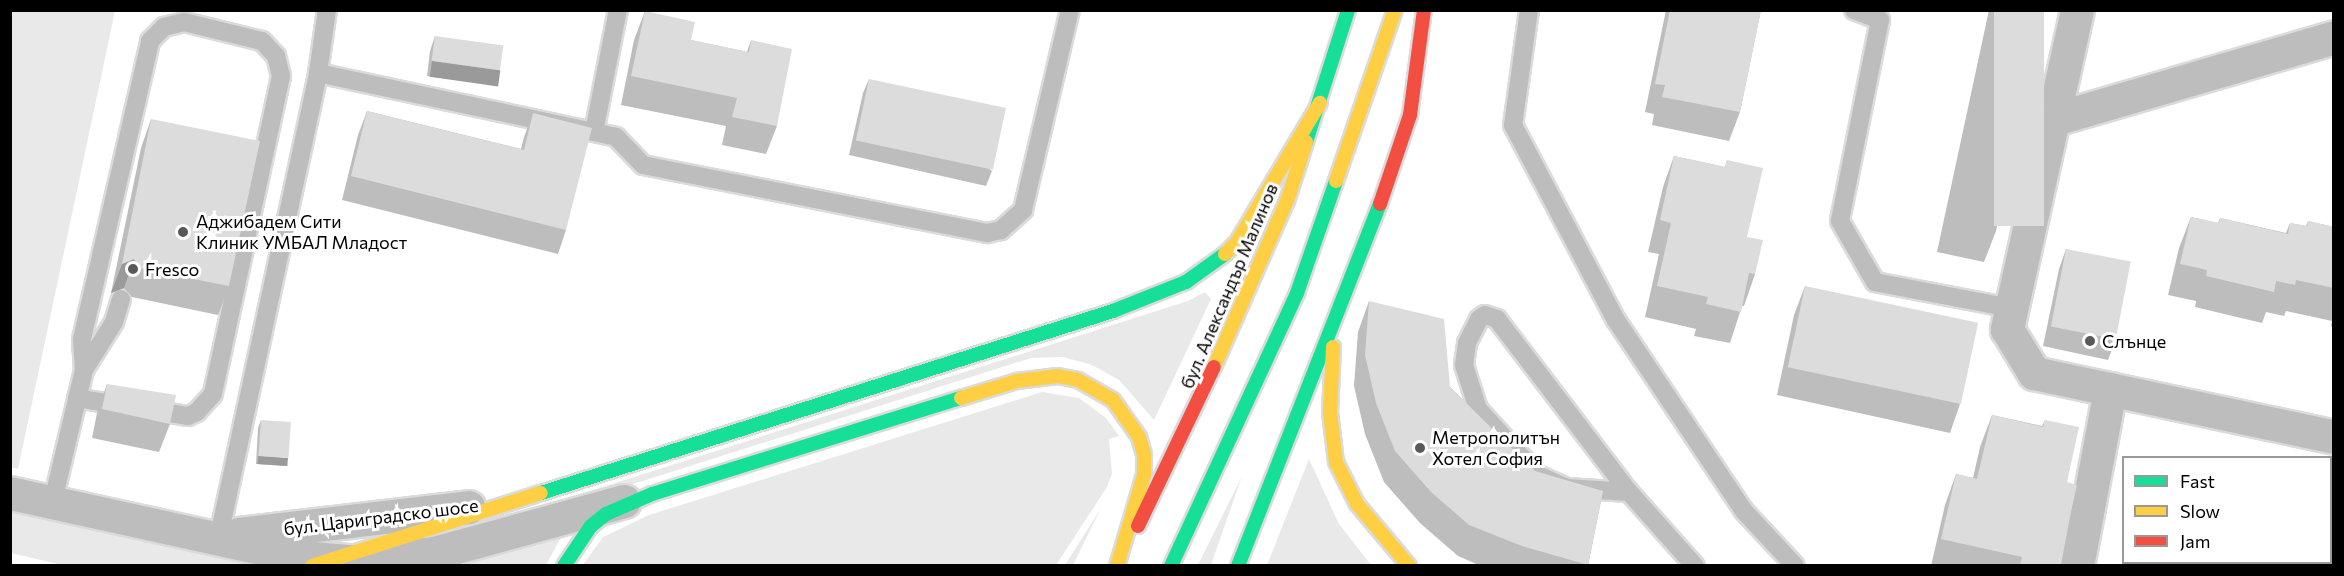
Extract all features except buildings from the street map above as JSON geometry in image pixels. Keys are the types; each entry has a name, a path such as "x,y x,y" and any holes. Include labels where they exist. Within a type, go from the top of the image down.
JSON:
{"main road":[{"name":"бул. Александър Малинов","path":"1118,566 1251,288 1287,201 1320,104 1348,10"},
{"path":"1171,566 1297,293 1395,10"},
{"path":"1238,566 1400,152 1410,115 1424,10"},
{"path":"322,563 542,496 1113,311 1186,282 1207,270 1238,242 1320,104"},
{"path":"1338,312 1330,369 1336,462 1357,504 1409,566"},
{"path":"564,566 591,526 606,514 652,494 1017,381 1058,376 1078,380 1113,400 1139,437 1144,455 1144,476 1118,566"}],"street":[{"path":"2077,10 2051,120 2007,329 2034,373 2110,389 2316,442"},
{"path":"2051,120 2334,37"},
{"path":"2077,566 2110,389"},
{"name":"бул. Цариградско шосе","path":"10,493 219,536 322,563 385,560 434,553 652,494"},
{"name":"бул. Цариградско шосе","path":"219,536 542,496"}],"lane":[{"path":"219,536 318,73 327,10"},
{"path":"594,132 618,10"},
{"path":"318,73 616,137 643,165 972,232 1001,230 1018,215 1028,196 1070,10"},
{"path":"1529,10 1513,125 1616,320 1743,510 1795,566"},
{"path":"1854,10 1880,20 1840,221 1875,282 2011,308"},
{"path":"53,501 77,398 84,370 82,339 150,41 164,27 184,22 262,41 276,56 281,76 213,394 197,412 188,416 77,398"},
{"path":"84,370 114,322 121,299"},
{"path":"1629,492 1567,488 1538,475 1478,409 1468,387 1464,365 1475,323 1485,315 1497,319 1629,492 1695,566"}],"shaded area":[{"path":"11,10 115,11 18,469 10,467"},
{"path":"1205,292 1211,299 1154,420 1119,380 1092,365 1063,357 1031,358 466,537 464,531 1188,301"},
{"path":"1042,392 1079,398 1106,418 1119,436 1109,439 1112,474 1107,487 1056,565 582,566 603,537 649,515"},
{"path":"1309,459 1339,524 1371,565 1267,565"},
{"path":"1242,476 1211,565 1198,565"},
{"path":"1101,508 1073,565 1065,565"},
{"path":"11,511 255,560 253,566 66,566 11,553"},
{"path":"563,534 546,565 431,566"}],"traffic: fast":[{"path":"1306,142 1348,10"},
{"path":"1171,566 1297,293 1336,181"},
{"path":"1238,566 1380,204"},
{"path":"541,493 1113,311 1186,282 1225,254"},
{"path":"564,566 591,526 606,514 652,494 961,398"}],"traffic: slow":[{"path":"1336,181 1395,10"},
{"path":"1225,254 1237,242 1320,103"},
{"path":"1214,367 1287,201 1306,142"},
{"path":"1333,347 1330,412 1336,462 1357,504 1409,566"},
{"path":"961,398 1017,381 1058,376 1078,380 1113,400 1139,437 1144,455 1144,475 1117,566"},
{"path":"312,566 541,493"}],"traffic: jam":[{"path":"1380,204 1410,115 1424,10"},
{"path":"1138,526 1214,367"}],"place":[{"name":"Аджибадем Сити Клиник УМБАЛ Младост","path":"183,232"},
{"name":"Fresco","path":"133,269"},
{"name":"Слънце","path":"2090,341"},
{"name":"Метрополитън Хотел София","path":"1420,448"}]}
